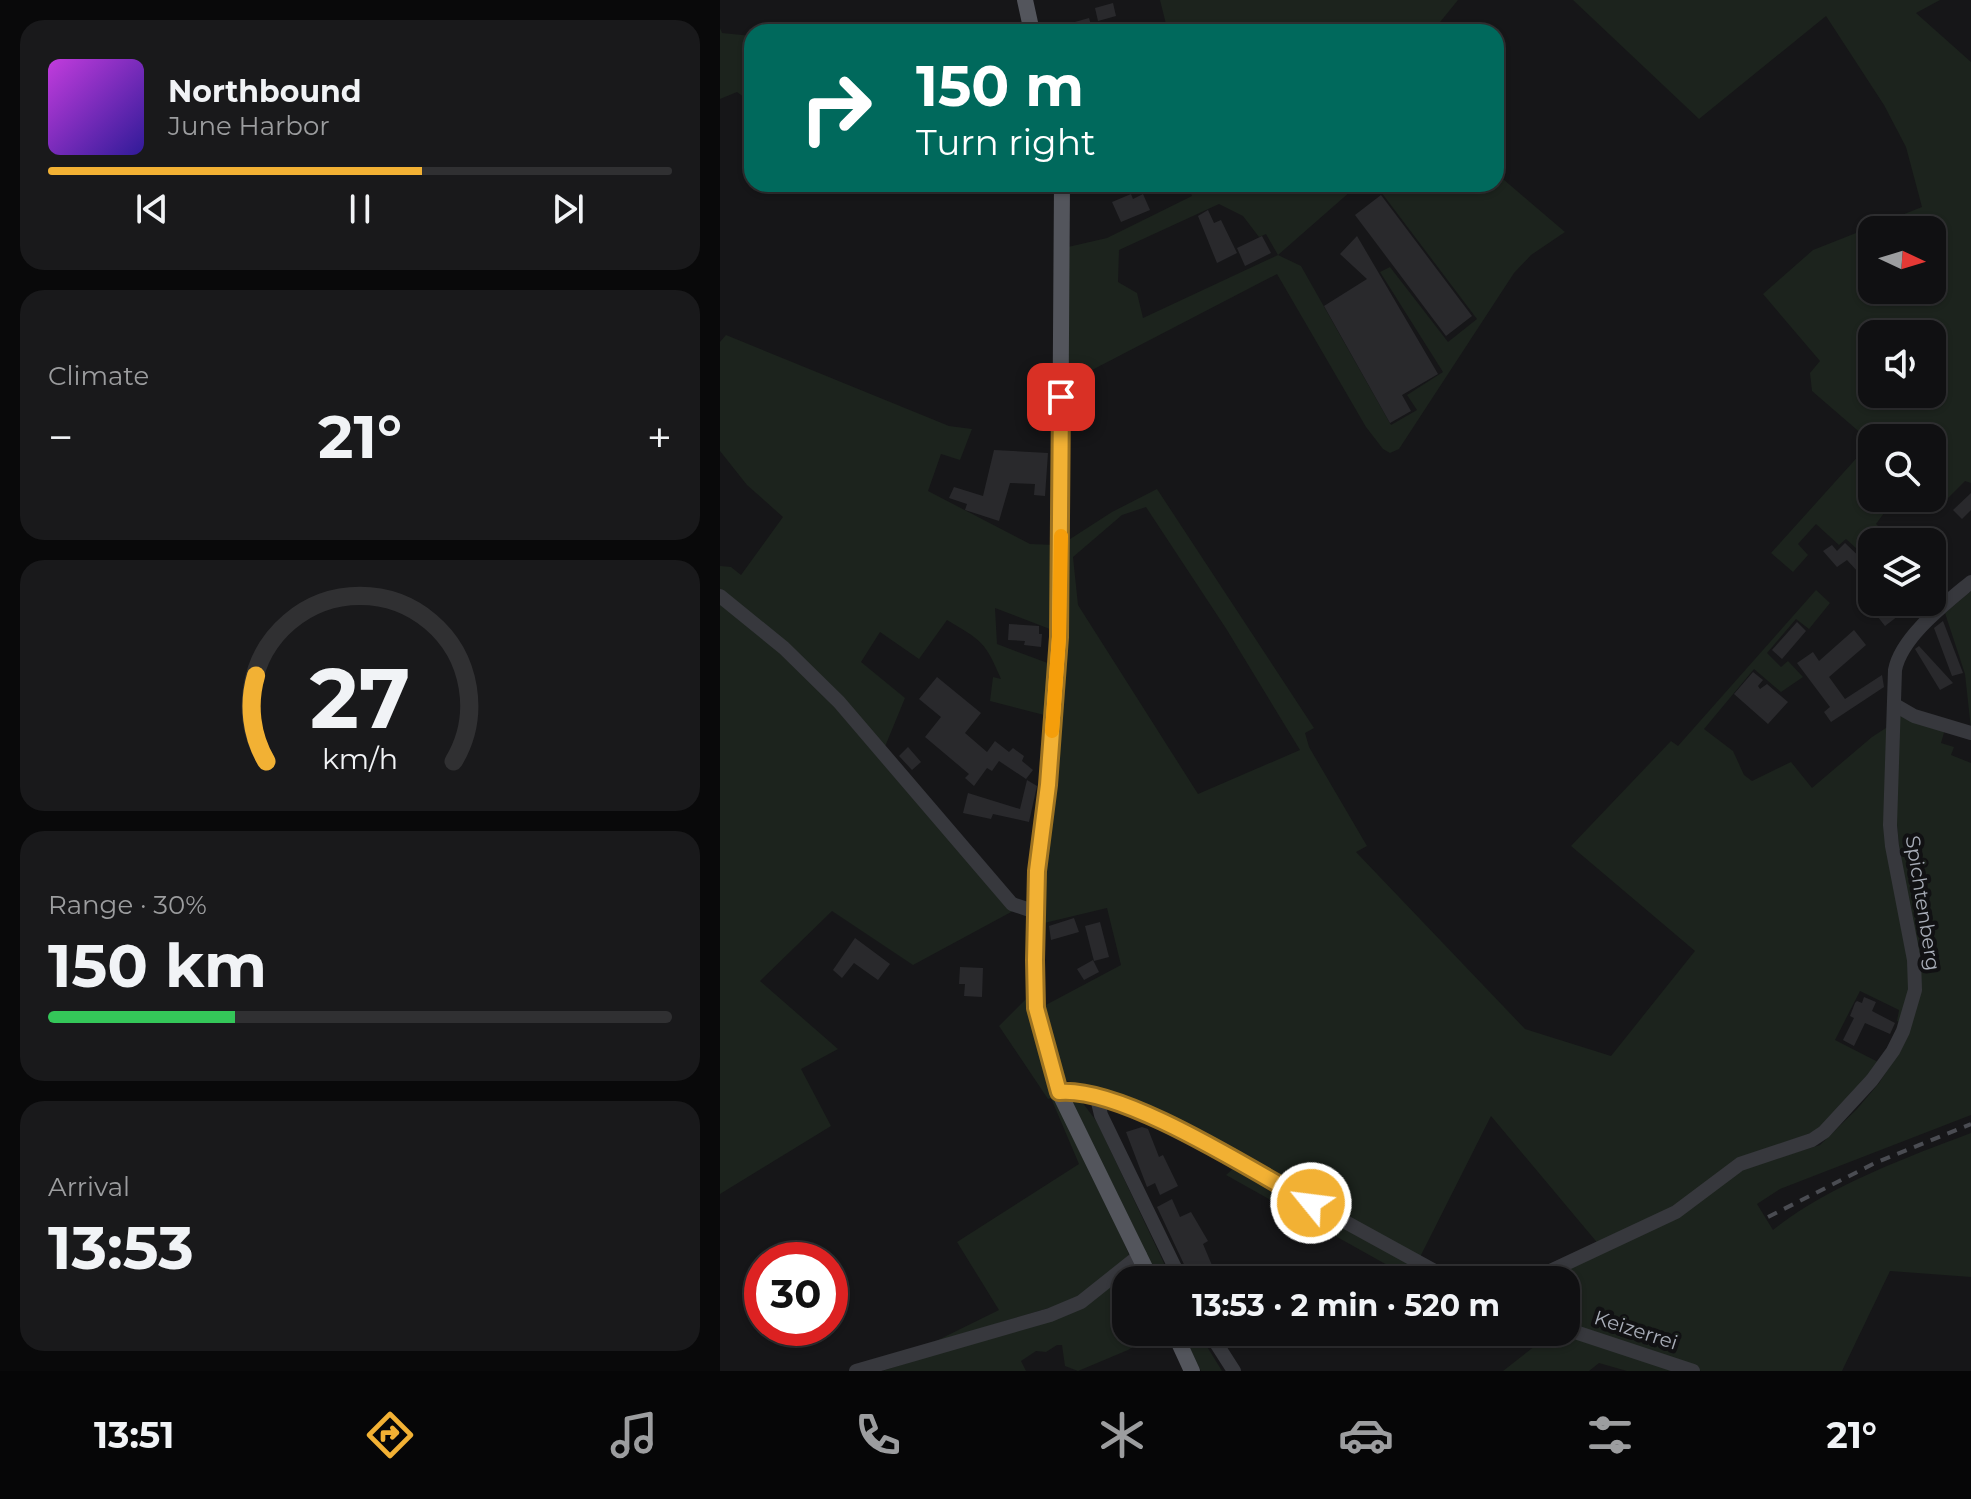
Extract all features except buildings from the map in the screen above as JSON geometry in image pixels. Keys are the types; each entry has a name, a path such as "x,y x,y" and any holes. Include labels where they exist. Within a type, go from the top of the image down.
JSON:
{"main road":[{"path":"1025,0 1030,24"},
{"path":"1062,192 1059,637 1036,910 1036,1008 1059,1092 1145,1266"},
{"path":"1180,1346 1192,1371"}],"street":[{"name":"Spichtenberg","path":"1561,1266 1676,1212 1740,1164 1812,1140 1824,1132 1854,1100 1893,1051 1909,1015 1915,977 1892,846 1890,796 1895,670 1899,655 1935,614 1971,582"},
{"path":"720,596 784,648 839,702 1012,904 1036,910"},
{"path":"1895,705 1914,716 1971,733"},
{"path":"1059,1092 1077,1091 1156,1118 1426,1266"},
{"path":"1097,1098 1101,1115 1174,1266"},
{"path":"856,1371 1050,1315 1081,1302 1140,1255"},
{"name":"Keizerrei","path":"1580,1334 1693,1371"},
{"path":"1218,1346 1234,1371"}],"shaded area":[{"path":"1160,0 1458,0 1438,24 1166,24"},
{"path":"1573,0 1940,0 1916,13 1971,62 1971,483 1965,481 1946,500 1946,424 1858,424 1858,431 1812,391 1810,373 1820,361 1763,294 1813,250 1858,232 1858,304 1946,304 1946,216 1899,216 1922,207 1906,147 1884,105 1826,16 1699,119"},
{"path":"720,28 722,33 744,35 744,97 737,92 720,99"},
{"path":"1504,180 1565,232 1531,255 1514,273 1399,449 1390,453 1383,449 1366,427 1277,274 1067,383 1068,247 1107,238 1192,196 1191,192 1350,192 1278,255 1301,266 1391,425 1417,410 1407,395 1443,372 1380,272 1390,267 1448,342 1477,319 1381,192 1504,192","holes":["1219,204 1243,216 1259,237 1266,234 1278,255 1143,318 1137,293 1118,282 1119,250"]},
{"path":"726,335 949,426 972,429 960,460 941,454 928,491 1030,544 1055,545 1055,631 995,608 997,644 1053,665 1048,716 990,701 993,677 1001,679 991,657 975,638 947,620 919,659 880,632 861,662 905,698 884,749 720,593 720,566 731,567 741,575 783,517 747,485 720,451 720,342"},
{"path":"1858,456 1858,512 1885,512 1876,524 1880,528 1858,528 1857,549 1846,539 1839,545 1816,524 1798,544 1808,555 1793,572 1771,553"},
{"path":"1157,489 1314,728 1305,733 1309,747 1367,846 1356,852 1525,1029 1611,1056 1695,951 1571,846 1671,741 1678,746 1816,590 1830,603 1809,629 1796,619 1767,653 1781,667 1788,661 1803,677 1781,692 1754,669 1704,729 1733,751 1744,775 1752,781 1791,762 1812,788 1889,726 1885,812 1910,969 1910,988 1902,1023 1897,1021 1899,1010 1860,991 1835,1040 1880,1063 1821,1129 1773,1147 1693,1196 1600,1246 1491,1116 1420,1257 1140,1107 1060,1078 1042,1007 1121,965 1107,908 1040,924 1067,541 1112,512","holes":["1146,507 1227,630 1300,750 1198,794 1078,605 1073,557 1122,515"]},
{"path":"1971,591 1971,729 1965,674 1946,612"},
{"path":"720,603 749,623 817,687 1013,911 913,965 832,911 760,981 838,1049 801,1069 831,1126 720,1194"},
{"path":"1899,715 1945,729 1941,743 1954,747 1951,755 1971,763 1971,1115 1780,1189 1757,1204 1773,1230 1794,1214 1842,1187 1971,1133 1971,1277 1890,1271 1842,1371 1701,1371 1580,1329 1580,1266 1566,1266 1745,1168 1820,1145 1857,1109 1896,1057 1915,1009 1896,814"},
{"path":"1029,996 1040,1052 1051,1083 1129,1254 1122,1266 1112,1266 1112,1346 1134,1346 1078,1371 1065,1366 1062,1345 1057,1345 1046,1352 1036,1351 1021,1361 1026,1371 882,1371 987,1337 1079,1299 932,1343 999,1310 957,1242 1079,1164 1051,1098 1048,1099 999,1026"},
{"path":"1079,1098 1097,1122 1165,1266 1152,1266 1072,1105 1073,1099"},
{"path":"1236,1166 1420,1266 1389,1266 1226,1175"},
{"path":"1580,1337 1684,1371 1627,1371 1599,1363 1589,1371 1503,1371 1535,1346 1580,1346"},
{"path":"1189,1346 1207,1346 1222,1371 1201,1371"}],"railway":[{"path":"1768,1217 1875,1163 1971,1124"}],"slow traffic":[{"path":"1052,731 1059,637 1061,536"}],"route":[{"path":"1061,397 1059,637 1036,901 1036,1008 1043,1042 1059,1092 1077,1091 1156,1118 1311,1203"}]}
